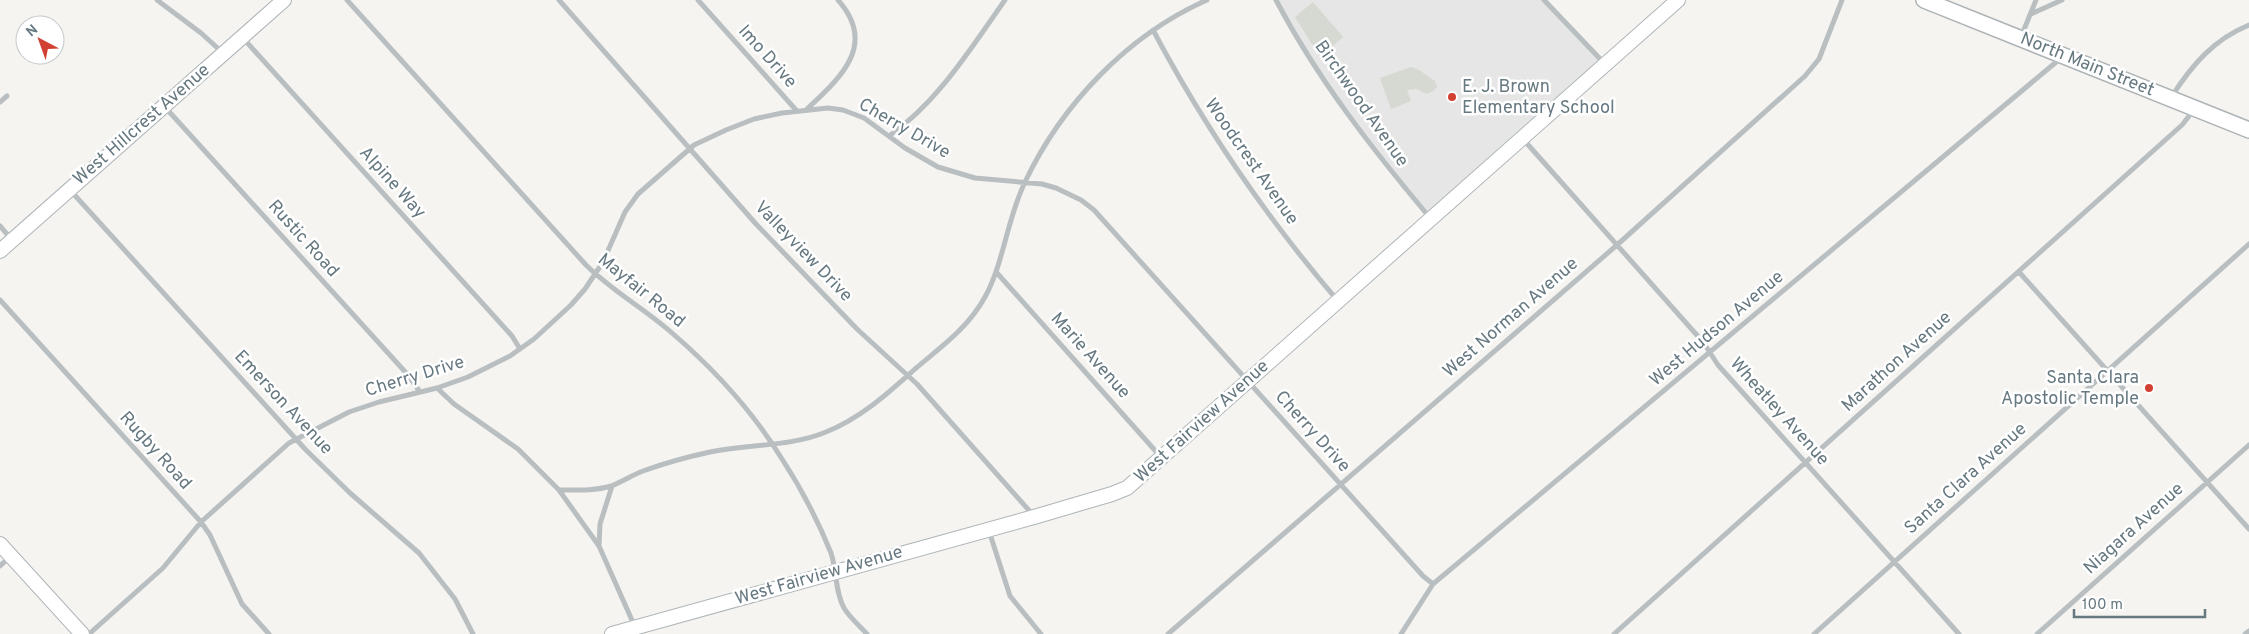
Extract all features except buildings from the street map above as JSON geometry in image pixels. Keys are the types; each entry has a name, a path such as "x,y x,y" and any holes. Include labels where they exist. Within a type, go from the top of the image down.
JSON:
{"main road":[{"name":"North Main Street","path":"1924,0 2249,130"}],"street":[{"path":"157,0 224,53"},
{"name":"West Hillcrest Avenue","path":"0,251 284,0"},
{"name":"Mayfair Road","path":"347,0 595,274 672,333 709,367 752,416 782,458 812,512 832,556 844,608 867,634"},
{"name":"Valleyview Drive","path":"559,0 801,272 857,329 908,375 1034,516"},
{"name":"Imo Drive","path":"698,0 796,110"},
{"path":"806,110 840,77 853,53 856,42 853,24 847,11 838,0"},
{"path":"889,136 906,124 941,86 1004,0"},
{"path":"559,490 589,490 612,486 641,472 682,458 816,435 848,422 872,405 962,329 979,306 996,273 1024,183 1045,146 1074,104 1106,69 1153,30 1207,0"},
{"name":"Birchwood Avenue","path":"1276,0 1345,111 1375,152 1431,219"},
{"path":"1544,0 1605,64"},
{"name":"West Fairview Avenue","path":"612,634 638,630 835,571 1120,491 1133,483 1162,458 1678,0"},
{"name":"West Norman Avenue","path":"1168,634 1617,245 1812,70 1842,0"},
{"path":"2020,38 2036,0"},
{"path":"2030,14 2062,0"},
{"path":"2171,98 2204,54 2217,43 2249,25"},
{"name":"Woodcrest Avenue","path":"1153,30 1198,112 1239,174 1305,262 1339,301"},
{"name":"Alpine Way","path":"242,37 512,336 520,349"},
{"name":"West Hudson Avenue","path":"1401,634 1433,584 2064,56"},
{"path":"0,102 7,96"},
{"name":"Rustic Road","path":"164,106 408,376 420,392"},
{"name":"Cherry Drive","path":"89,634 163,568 201,522 282,450 349,412 379,402 437,388 468,377 520,349 551,324 571,305 603,262 625,212 632,202 644,188 690,149 705,140 754,119 796,110 828,108 855,114 880,128 924,160 953,172 982,179 1042,184 1062,190 1081,200 1094,210 1423,576 1433,584"},
{"name":"Marathon Avenue","path":"1614,634 2182,125 2195,108"},
{"name":"Wheatley Avenue","path":"1522,138 1704,342 1718,365 1959,634"},
{"name":"Emerson Avenue","path":"69,189 297,440 350,493 419,553 451,593 474,634"},
{"path":"0,226 12,240"},
{"name":"Santa Clara Avenue","path":"1814,634 2249,244"},
{"path":"2019,272 2249,529"},
{"name":"Marie Avenue","path":"996,273 1162,458"},
{"name":"Rugby Road","path":"0,300 201,522 210,535 242,604 269,634"},
{"path":"437,388 454,404 518,450 559,490 599,546 638,630"},
{"name":"Niagara Avenue","path":"2037,634 2249,445"},
{"path":"599,546 600,524 612,486"},
{"path":"988,529 1010,596 1041,634"},
{"path":"0,544 82,634"},
{"path":"0,566 11,556"},
{"path":"2245,634 2249,631"}],"shaded area":[{"name":"E. J. Brown Elementary School","path":"1276,0 1544,0 1605,64 1431,219 1345,111"},
{"path":"1313,2 1343,37 1320,57 1295,17"},
{"path":"1411,67 1421,71 1435,81 1437,87 1427,94 1416,89 1407,90 1411,101 1391,109 1380,78"}],"place":[{"name":"E. J. Brown Elementary School","path":"1452,97"},
{"name":"Santa Clara Apostolic Temple","path":"2149,388"}]}
